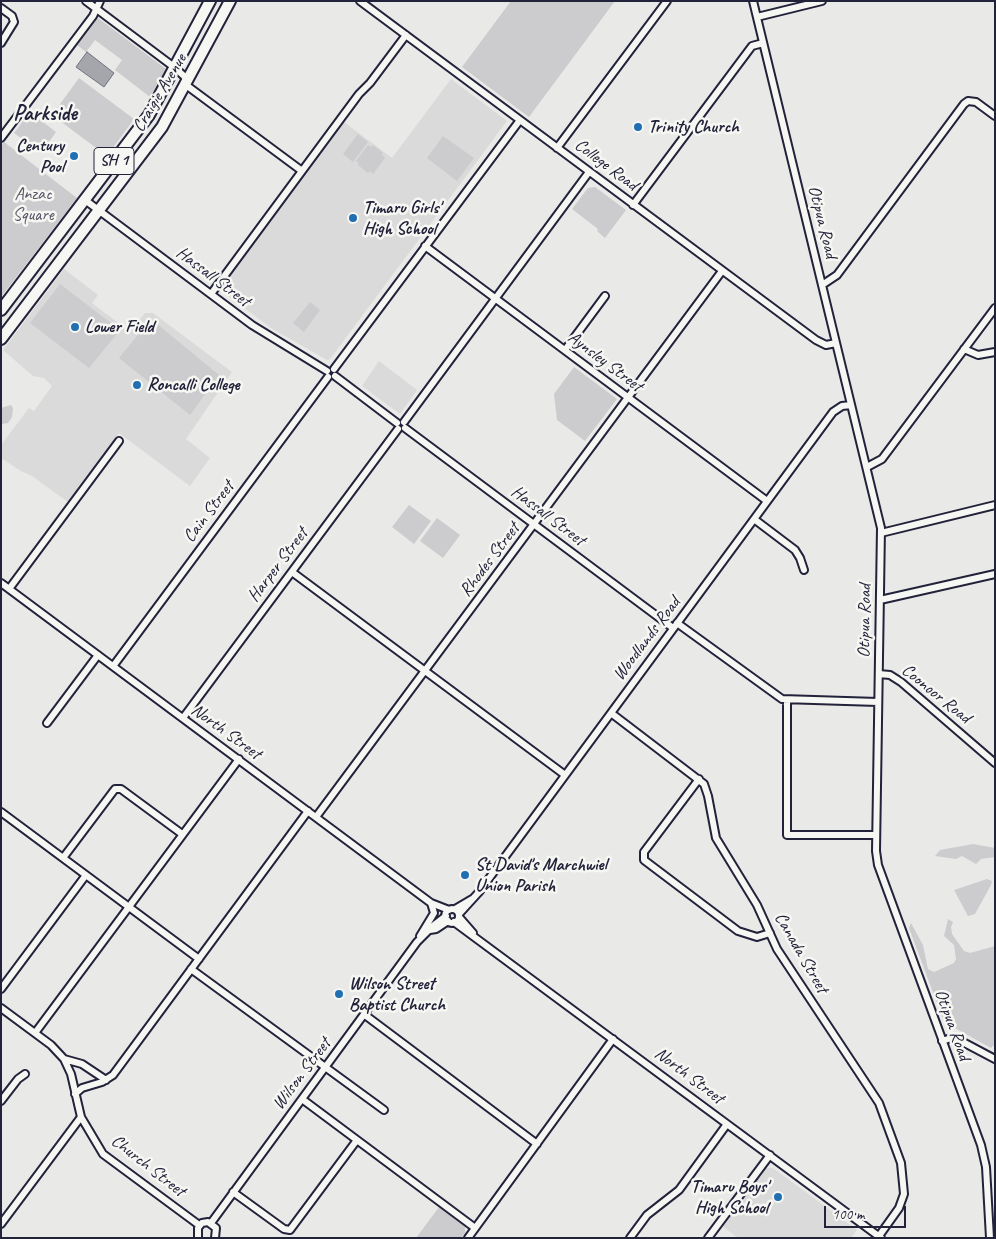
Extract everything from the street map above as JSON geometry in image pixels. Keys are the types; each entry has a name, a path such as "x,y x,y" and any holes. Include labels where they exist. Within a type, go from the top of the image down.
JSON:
{"highway":[{"name":"Craigie Avenue","path":"1,310 149,115 210,1"},
{"name":"Craigie Avenue","path":"2,339 162,127 230,1"}],"street":[{"path":"86,1 174,67 184,77 186,85 302,171"},
{"path":"1,138 100,1"},
{"name":"College Road","path":"360,1 821,344 836,344"},
{"path":"557,148 667,1"},
{"name":"Otipua Road","path":"753,1 867,467 881,533 876,858 983,1152 990,1238"},
{"path":"757,17 822,1"},
{"path":"1,8 12,16 14,22 1,44"},
{"path":"211,294 406,35"},
{"path":"633,205 748,50 752,46 763,42"},
{"path":"822,285 837,275 962,106 968,101 976,102 995,116"},
{"name":"Cain Street","path":"114,666 520,120"},
{"name":"Harper Street","path":"183,718 589,172"},
{"name":"Hassall Street","path":"85,200 270,337 331,373 534,524 675,626 774,694 787,700 878,702"},
{"name":"Aynsley Street","path":"425,246 768,501"},
{"name":"Rhodes Street","path":"316,817 722,271"},
{"path":"564,350 605,296"},
{"path":"867,467 882,460 995,308"},
{"path":"964,349 978,355 995,352"},
{"name":"Woodlands Road","path":"452,916 472,899 833,412 842,406 851,405"},
{"path":"10,589 119,440"},
{"path":"881,533 995,505"},
{"path":"754,519 795,550 804,570"},
{"path":"292,572 565,775"},
{"path":"880,600 995,574"},
{"name":"North Street","path":"1,583 432,904 452,916 478,938 880,1237"},
{"path":"47,723 98,655"},
{"name":"Coonoor Road","path":"879,674 890,675 901,682 995,763"},
{"path":"787,700 787,835 876,835"},
{"name":"Canada Street","path":"611,713 699,779 708,796 714,835 753,899 782,959 875,1096 901,1163 904,1194 899,1208 880,1237"},
{"path":"35,1033 238,759"},
{"path":"699,779 644,852 644,860 738,931 757,937 770,933"},
{"path":"63,858 116,789 121,789 182,834"},
{"path":"75,1094 82,1088 106,1080 113,1075 308,811"},
{"path":"1,812 199,959"},
{"path":"1,989 86,875"},
{"name":"Wilson Street","path":"211,1223 417,942 434,913 432,904"},
{"name":"Wilson Street","path":"417,942 430,930 436,929 452,916"},
{"path":"191,969 384,1110"},
{"name":"Church Street","path":"1,1008 35,1033 64,1059 71,1074 81,1117 104,1154 199,1225"},
{"path":"364,1015 537,1144"},
{"path":"468,1238 613,1038"},
{"path":"942,1041 950,1038 958,1040 995,1059"},
{"path":"64,1059 82,1064 106,1080"},
{"path":"1,1101 18,1079 25,1074"},
{"path":"302,1099 476,1228"},
{"path":"1,1224 81,1117"},
{"path":"630,1238 647,1216 679,1190 727,1124"},
{"path":"233,1192 284,1229 290,1230 358,1140"},
{"path":"708,1238 770,1155"},
{"path":"198,1238 197,1230 199,1225 205,1222 211,1223 217,1231 215,1238"}],"shaded area":[{"path":"87,52 114,73 104,87 76,67"},
{"name":"Timaru Girls' High School","path":"451,79 507,121 330,359 327,360 271,328 219,289 344,122 392,158"},
{"name":"Roncalli College","path":"64,269 98,295 92,303 130,332 145,313 153,313 232,372 186,439 210,458 190,486 119,433 68,502 32,476 1,458 1,445 29,408 34,411 52,386 44,378 33,376 3,350"},
{"path":"379,361 417,390 400,414 362,386"},
{"name":"Timaru Boys' High School","path":"765,1168 773,1168 857,1230 851,1238 738,1238 722,1226"}],"green space":[{"path":"511,1 615,1 529,117 462,67"},
{"path":"98,18 166,69 150,97 115,70 122,60 95,40 86,52 77,45"},
{"path":"79,78 134,119 107,156 52,115"},
{"path":"30,112 56,132 41,153 14,133"},
{"path":"358,134 368,142 353,162 343,154"},
{"path":"443,136 474,158 457,181 427,158"},
{"name":"Anzac Square","path":"4,142 77,198 1,297 1,146"},
{"path":"368,145 371,147 373,145 383,153 382,155 385,158 373,174 370,171 368,173 356,161"},
{"path":"595,187 626,210 605,238 597,231 598,229 572,209 588,188"},
{"name":"Lower Field","path":"60,284 120,330 89,368 30,323"},
{"path":"310,302 320,310 304,332 293,323"},
{"path":"151,319 219,375 190,415 119,358"},
{"path":"574,367 617,399 585,441 557,420 554,394"},
{"path":"11,405 13,408 12,417 8,423 2,424 1,408"},
{"path":"409,505 431,521 414,544 392,527"},
{"path":"437,518 460,535 443,558 420,541"},
{"path":"973,844 995,848 995,857 981,859 976,864 962,856 956,859 935,856 940,850"},
{"path":"987,879 992,881 991,885 975,914 968,916 954,890"},
{"path":"948,919 953,922 951,927 952,934 964,951 970,953 995,946 995,1044 991,1048 944,1022 909,928 911,923 923,945 928,969 934,972 954,963 956,959 954,945 944,936"},
{"path":"439,1207 465,1227 465,1233 461,1238 416,1238"}],"place":[{"name":"Trinity Church","path":"638,127"},
{"name":"Century Pool","path":"74,156"},
{"name":"Timaru Girls' High School","path":"353,218"},
{"name":"Lower Field","path":"75,327"},
{"name":"Roncalli College","path":"137,385"},
{"name":"St David's Marchwiel Union Parish","path":"465,875"},
{"name":"Wilson Street Baptist Church","path":"339,994"},
{"name":"Timaru Boys' High School","path":"778,1197"}],"district":[{"name":"Parkside","path":"45,114"}]}
